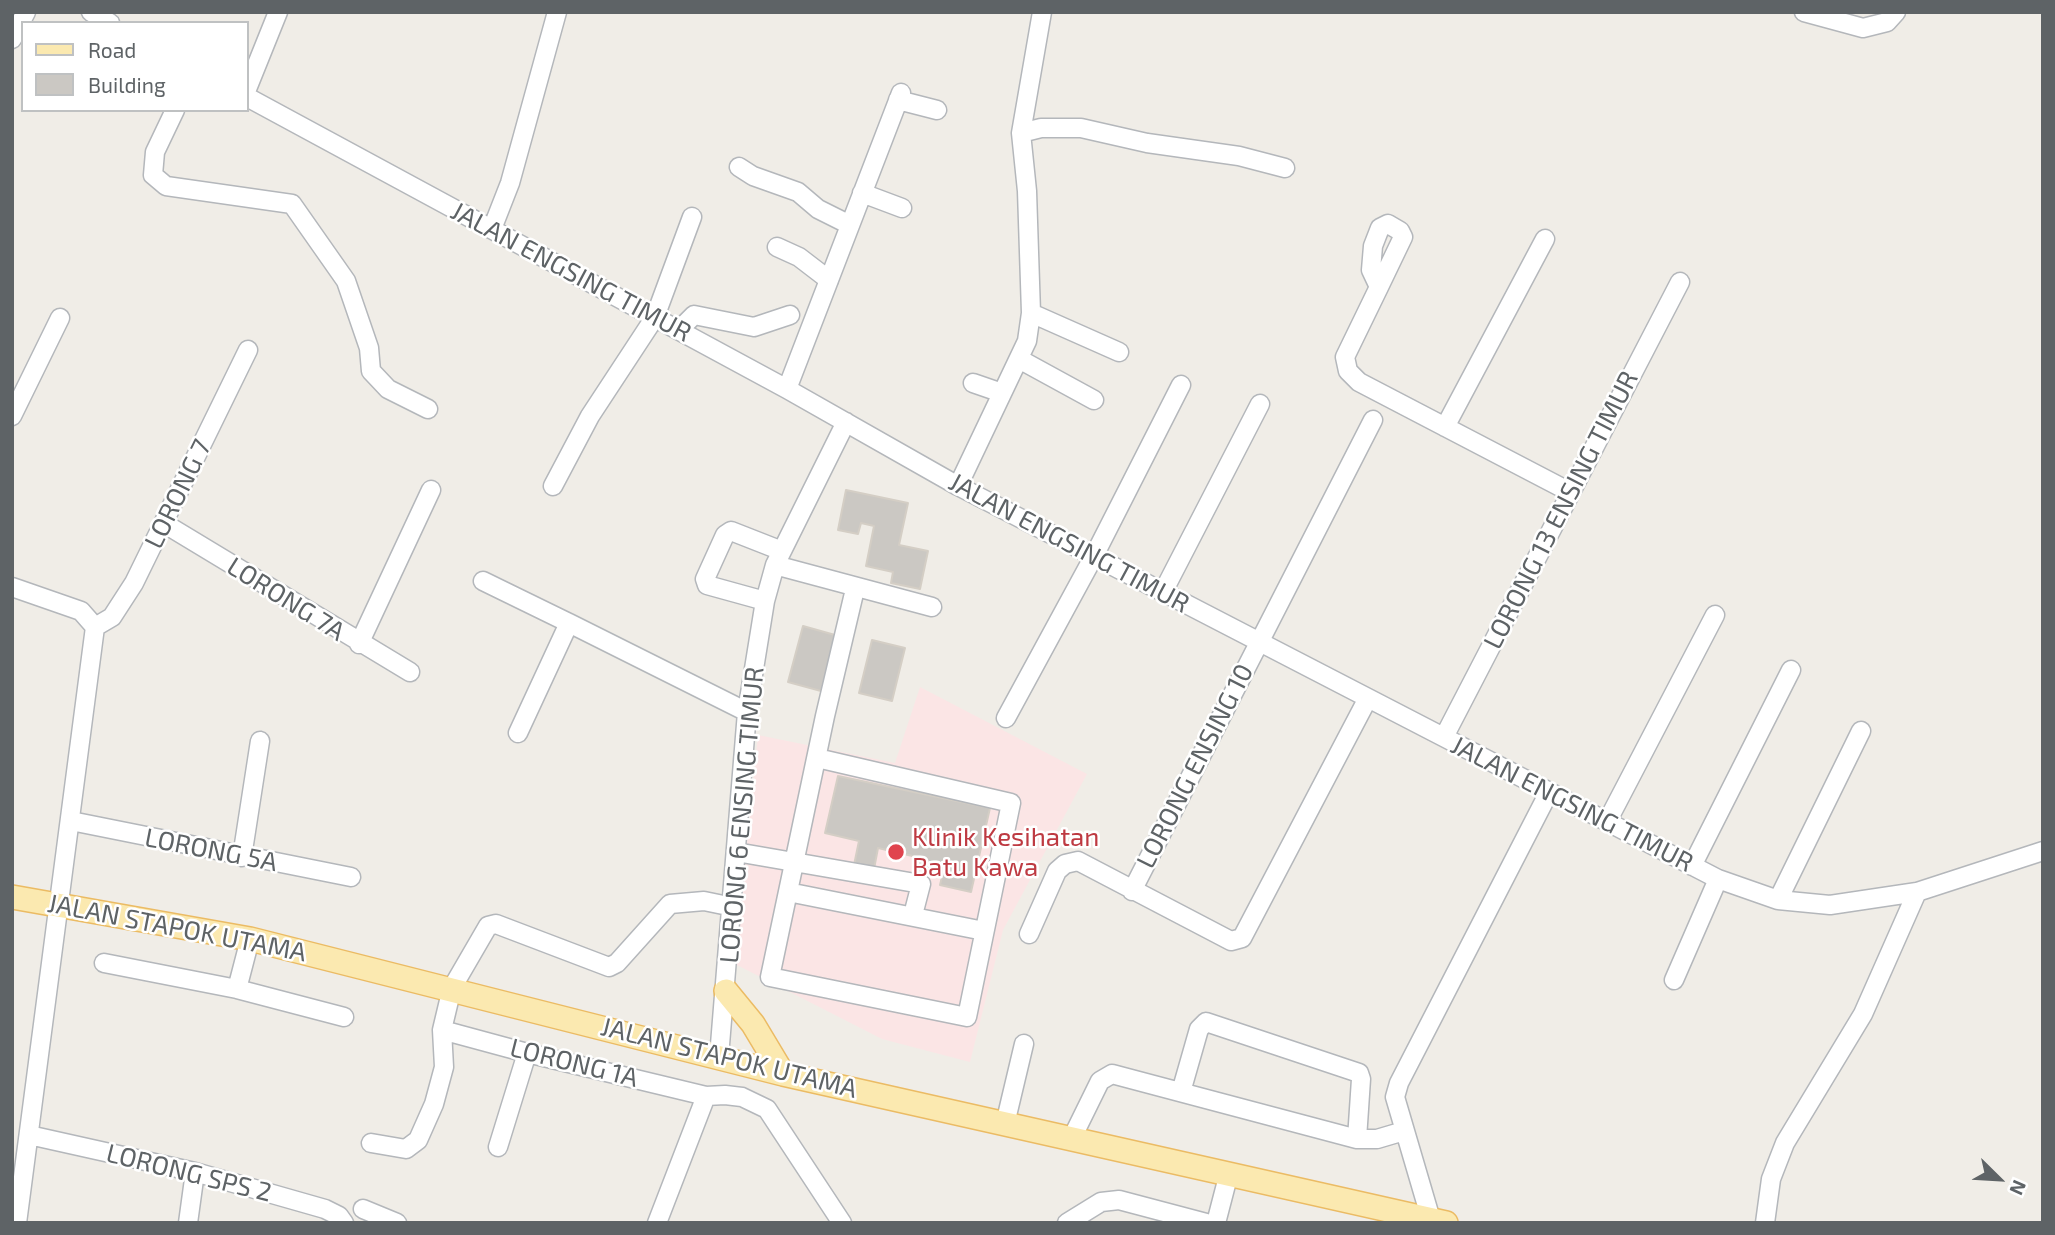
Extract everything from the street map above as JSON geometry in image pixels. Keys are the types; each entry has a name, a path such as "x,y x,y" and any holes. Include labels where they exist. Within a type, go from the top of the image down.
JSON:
{"main road":[{"name":"JALAN STAPOK UTAMA","path":"12,897 250,939 783,1074 1436,1222"},
{"path":"726,991 753,1024 783,1074"}],"street":[{"path":"91,12 107,21"},
{"path":"248,87 278,12"},
{"path":"492,229 510,183 557,12"},
{"path":"958,486 1027,341 1031,313 1027,191 1021,133 1042,12"},
{"path":"1804,12 1863,28 1887,22 1896,12"},
{"path":"12,39 21,22"},
{"path":"787,388 899,96 937,110"},
{"name":"JALAN ENGSING TIMUR","path":"248,98 787,388 958,486 1718,880 1777,900 1809,906 1830,905 1917,892 2043,851"},
{"path":"174,112 155,152 153,175 166,186 292,204 346,281 369,348 371,371 388,388 428,409"},
{"path":"1021,133 1041,128 1081,128 1147,143 1239,156 1285,169"},
{"path":"739,167 753,176 789,188 818,209 850,225"},
{"path":"862,193 902,208"},
{"path":"553,486 590,416 655,317 692,217"},
{"path":"1445,427 1545,239"},
{"path":"777,247 799,257 829,280"},
{"name":"LORONG 13 ENSING TIMUR","path":"1444,737 1680,282"},
{"path":"1379,287 1345,356 1348,370 1359,382 1570,492"},
{"path":"1031,313 1119,352"},
{"path":"678,330 694,315 754,327 790,315"},
{"path":"12,416 60,318"},
{"name":"LORONG 7","path":"95,627 105,623 118,610 165,524 248,350"},
{"path":"1019,359 1094,400"},
{"path":"973,383 1002,393"},
{"path":"1006,718 1094,556 1181,385"},
{"path":"1163,592 1260,404"},
{"name":"LORONG ENSING 10","path":"1132,891 1373,420"},
{"name":"LORONG 6 ENSING TIMUR","path":"719,1057 747,712 765,601 779,558 846,422"},
{"path":"359,644 431,490"},
{"name":"LORONG 7A","path":"165,524 359,644 410,672"},
{"path":"765,601 707,585 705,579 728,532 734,531 779,558 855,589 932,607"},
{"path":"483,581 747,712"},
{"path":"12,587 81,611 95,627 17,1223"},
{"path":"817,758 1011,803 967,1017 770,977 817,758 855,589"},
{"path":"1607,822 1715,615"},
{"path":"518,733 569,623"},
{"path":"1692,866 1791,670"},
{"path":"1029,934 1058,871 1065,864 1078,861 1231,941 1242,938 1368,698"},
{"path":"1777,900 1861,731"},
{"path":"242,857 260,741"},
{"path":"1436,1222 1395,1097 1406,1065 1549,792"},
{"name":"LORONG 5A","path":"71,821 351,877"},
{"path":"736,852 920,884 913,915"},
{"path":"1674,980 1718,880"},
{"path":"788,892 984,931"},
{"path":"1765,1223 1771,1179 1785,1143 1863,1013 1917,892"},
{"path":"372,1143 406,1149 418,1140 434,1104 444,1067 442,1030 452,988 488,926 496,924 609,967 624,956 670,904 704,901 733,907"},
{"path":"237,989 250,939"},
{"path":"104,963 237,989 344,1017"},
{"path":"1181,1092 1199,1029 1206,1023 1359,1073 1362,1079 1357,1139"},
{"name":"LORONG 1A","path":"442,1030 706,1096 742,1097 767,1109 842,1223"},
{"path":"1005,1124 1024,1044"},
{"path":"498,1147 527,1053"},
{"path":"1072,1138 1100,1081 1107,1074 1357,1139 1377,1139 1404,1131"},
{"path":"657,1223 706,1096"},
{"name":"LORONG SPS 2","path":"29,1135 195,1172 325,1209 339,1216 344,1223"},
{"path":"188,1223 195,1172"},
{"path":"1216,1223 1229,1173"},
{"path":"1067,1223 1101,1202 1119,1200 1206,1223"},
{"path":"363,1209 397,1223"}],"shaded area":[{"name":"Klinik Kesihatan Batu Kawa","path":"920,687 1087,774 1003,930 970,1062 882,1039 735,964 758,735 895,763"}],"building":[{"path":"846,490 908,503 899,545 928,551 920,589 891,583 893,572 866,566 874,526 861,523 858,534 838,530"},
{"path":"803,626 835,635 821,691 788,682"},
{"path":"872,640 905,648 892,701 859,693"},
{"path":"838,776 990,808 971,892 940,885 943,873 919,868 921,858 878,848 874,869 854,865 859,841 825,833"}],"place":[{"name":"Klinik Kesihatan Batu Kawa","path":"896,852"}]}
